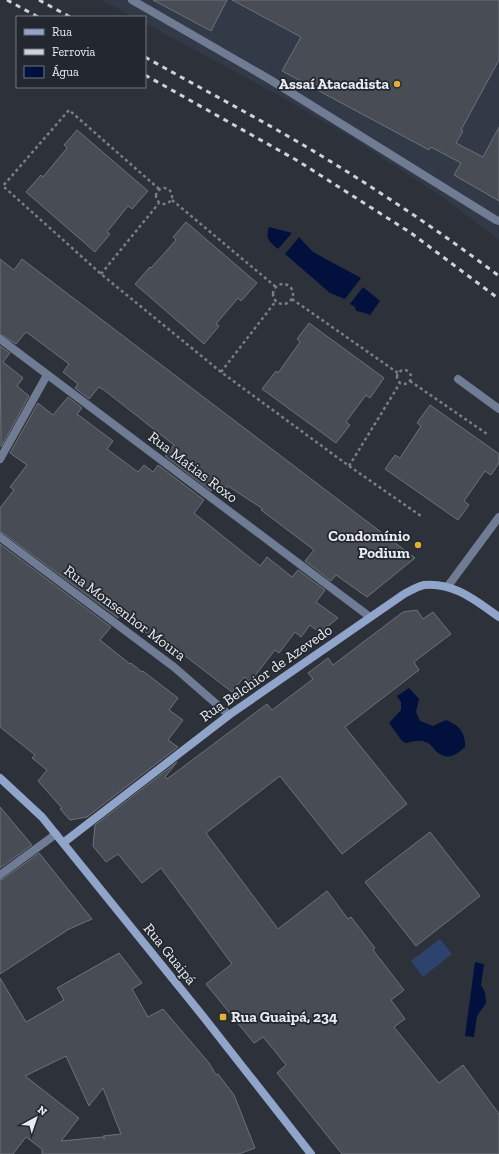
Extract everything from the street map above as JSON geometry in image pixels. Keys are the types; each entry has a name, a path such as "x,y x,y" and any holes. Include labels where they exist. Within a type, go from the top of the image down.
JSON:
{"street":[{"path":"132,0 269,79 499,221"},
{"name":"Rua Matias Roxo","path":"0,340 370,617"},
{"path":"0,459 46,375"},
{"path":"458,379 499,409"},
{"path":"448,586 499,517"},
{"name":"Rua Monsenhor Moura","path":"0,537 174,667 229,715"},
{"name":"Rua Belchior de Azevedo","path":"62,843 229,715 404,594 423,585 448,586 471,598 499,618"},
{"name":"Rua Guaipá","path":"0,778 42,817 202,1015 311,1154"},
{"path":"0,875 56,834"}],"path":[{"path":"159,203 168,204 172,200 170,189 159,189 69,110 3,186 101,274 221,372 349,466 421,516"},
{"path":"159,189 156,196 159,203"},
{"path":"172,200 276,287"},
{"path":"101,274 159,203"},
{"path":"282,284 288,285 291,287 293,293 292,299 284,304 274,299 273,292 276,287 282,284"},
{"path":"292,299 398,373"},
{"path":"221,372 276,301"},
{"path":"404,370 408,371 412,377 407,384 400,383 396,377 398,373 404,370"},
{"path":"410,381 487,434"},
{"path":"349,466 400,383"}],"shaded area":[{"path":"102,0 499,0 499,240 435,192 349,136 278,95 146,24 146,16 131,16"},
{"path":"440,939 452,954 423,977 411,961"}],"water":[{"path":"269,227 292,233 278,249 269,240 267,234"},
{"path":"299,237 313,252 361,278 345,299 330,293 285,254"},
{"path":"363,287 380,301 370,315 356,311 355,307 350,304"},
{"path":"409,688 419,699 416,712 420,721 433,726 446,720 455,724 463,734 465,747 452,756 445,756 441,755 429,744 423,741 406,743 402,741 389,723 401,710 401,702 397,696"},
{"path":"475,962 484,964 481,985 485,992 486,1003 477,1016 474,1037 465,1036"}],"building":[{"path":"153,0 227,0 211,31"},
{"name":"Assaí Atacadista","path":"232,0 499,0 499,60 461,130 463,131 456,143 483,157 499,127 499,201 454,175 461,163 431,147 429,150 282,71 301,37"},
{"path":"77,130 148,191 132,209 128,206 107,232 110,234 95,252 26,192 41,175 43,177 67,148 64,145"},
{"path":"186,222 257,283 241,301 238,298 216,324 219,326 204,344 135,284 176,240 173,237"},
{"path":"0,259 14,270 22,259 415,558 367,597 336,575 331,581 305,561 314,550 261,510 263,509 228,486 222,493 214,488 211,491 165,456 174,445 104,390 99,387 89,399 75,388 78,384 63,372 69,364 29,334 26,332 16,344 0,334"},
{"path":"309,323 384,378 370,398 366,395 346,422 350,425 336,443 262,389 276,371 278,373 300,342 297,339"},
{"path":"0,346 10,353 3,362 23,378 17,386 29,396 1,447"},
{"path":"68,397 82,408 77,414 113,441 107,449 138,472 144,465 153,472 158,465 204,500 194,513 260,566 267,557 292,577 298,570 325,590 316,602 338,618 320,633 310,625 301,637 295,632 279,653 275,650 250,682 244,677 232,692 171,645 168,649 121,614 118,618 0,532 0,508 14,490 10,487 27,465 10,453 38,403 53,415"},
{"path":"430,405 499,454 499,463 491,475 485,471 464,501 469,505 458,520 385,469 395,455 400,458 421,426 417,423"},
{"path":"0,544 111,627 100,640 130,664 131,663 142,672 143,671 178,698 169,710 183,720 168,740 178,747 87,817 70,820 60,809 62,808 38,781 47,770 32,758 35,755 0,727"},
{"path":"417,610 423,619 433,612 451,634 414,662 419,670 345,727 407,804 342,854 280,776 206,833 278,929 327,891 348,919 351,917 375,948 373,950 404,990 391,1000 405,1019 394,1027 439,1083 463,1065 499,1114 499,1154 342,1154 277,1073 286,1065 274,1050 263,1037 254,1043 206,984 232,964 161,868 142,883 118,854 106,862 93,846 95,825 177,762 165,777 167,779 267,704 272,710 313,679 308,673 328,658 333,665 403,612"},
{"path":"0,807 32,845 0,868"},
{"path":"430,832 480,896 416,946 365,882"},
{"path":"39,853 92,919 69,929 0,974 0,880"},
{"path":"119,953 142,983 132,989 148,1017 163,1009 234,1095 255,1148 239,1154 42,1154 42,1149 26,1137 13,1154 0,1154 0,978 26,1022 64,1000 57,988","holes":["66,1056 89,1106 103,1088 121,1134 103,1136 105,1139 102,1137 61,1141 79,1118 25,1076"]}],"railway":[{"path":"7,0 36,16"},
{"path":"39,0 68,16"},
{"path":"146,58 310,149 430,226 499,276"},
{"path":"146,76 298,161 411,233 499,299"}],"place":[{"name":"Assaí Atacadista","path":"397,84"},
{"name":"Condomínio Podium","path":"418,545"},
{"name":"Rua Guaipá, 234","path":"223,1017"}]}
